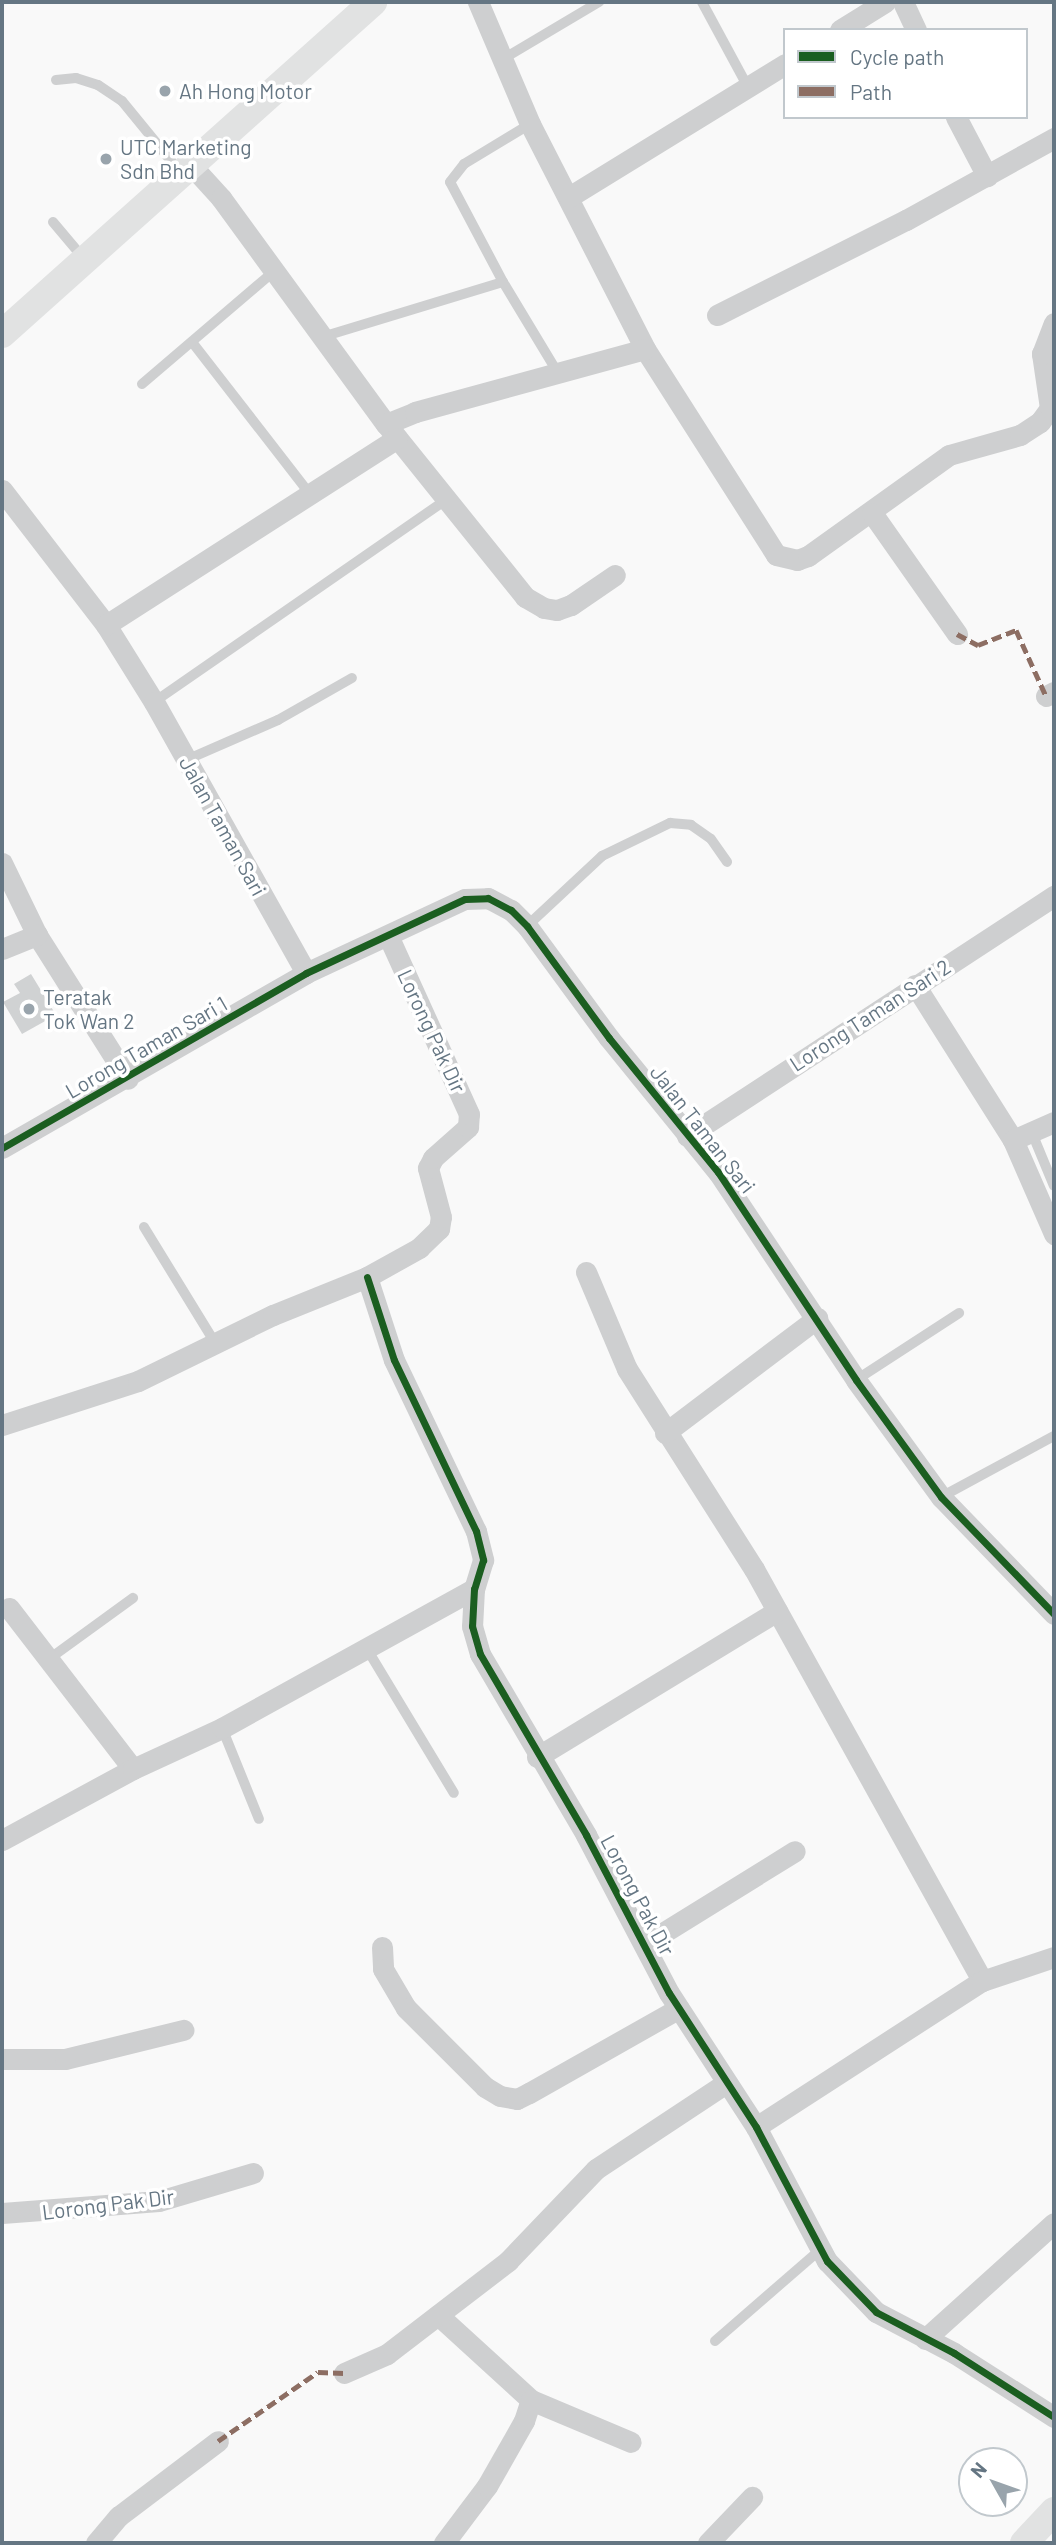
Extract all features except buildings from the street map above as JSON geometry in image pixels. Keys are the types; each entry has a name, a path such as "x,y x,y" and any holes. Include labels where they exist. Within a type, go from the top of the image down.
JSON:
{"main road":[{"path":"2,334 373,2"},
{"path":"1024,2543 1054,2511"}],"street":[{"path":"478,2 530,124 645,349 776,555 797,560 808,556 872,513 949,455 1020,435 1040,422 1050,408 1042,354 1054,323"},
{"path":"843,28 885,2"},
{"path":"903,2 915,28"},
{"path":"569,197 783,65"},
{"path":"957,119 987,176"},
{"path":"718,315 987,176 1054,138"},
{"path":"187,169 221,198 272,273 391,431 525,597 544,608 571,605 615,575"},
{"path":"106,625 310,494 415,412 645,349"},
{"name":"Jalan Taman Sari","path":"2,490 106,625 154,702 306,974 389,938 465,899 488,898 527,926 687,1136 718,1172 856,1380 941,1497 1054,1614"},
{"path":"872,513 957,634"},
{"path":"2,863 37,935 128,1079"},
{"name":"Lorong Taman Sari 2","path":"687,1136 1054,895"},
{"path":"2,949 37,935"},
{"name":"Lorong Pak Dir","path":"2,1425 138,1381 215,1343 366,1277 419,1248 439,1229 442,1217 428,1168 433,1158 468,1127 463,1098 389,938"},
{"name":"Lorong Taman Sari 1","path":"2,1148 128,1079 306,974"},
{"path":"915,985 1023,1137 1054,1234"},
{"path":"1023,1137 1054,1122"},
{"path":"586,1272 627,1369 665,1433 710,1495 982,1980"},
{"name":"Lorong Pak Dir","path":"366,1277 394,1360 476,1531 483,1560 474,1589 472,1626 480,1654 679,2008 756,2127 821,2248 852,2291 876,2312 1033,2400 1054,2417"},
{"path":"665,1433 817,1318"},
{"path":"2,1840 133,1769 222,1728 474,1589"},
{"path":"9,1608 133,1769"},
{"path":"537,1757 777,1611"},
{"path":"645,1944 794,1852"},
{"path":"382,1947 383,1969 406,2008 485,2088 500,2096 517,2099 529,2094 679,2008"},
{"path":"756,2127 982,1980 1054,1957"},
{"path":"2,2059 65,2059 183,2030"},
{"path":"344,2373 387,2354 508,2261 596,2169 726,2083"},
{"name":"Lorong Pak Dir","path":"2,2213 159,2201 253,2173"},
{"path":"925,2339 1054,2223"},
{"path":"438,2315 530,2400 631,2442"},
{"path":"444,2543 488,2486 524,2421 530,2400"},
{"path":"96,2543 119,2516 219,2441"},
{"path":"708,2543 752,2497"}],"lane":[{"path":"503,59 599,2"},
{"path":"702,2 748,87"},
{"path":"56,80 76,78 99,85 122,101 187,169"},
{"path":"530,124 464,164 450,182 503,282 558,373"},
{"path":"52,222 86,260"},
{"path":"142,384 272,273"},
{"path":"322,337 503,282"},
{"path":"192,342 310,494"},
{"path":"154,702 447,499"},
{"path":"186,760 278,720 352,678"},
{"path":"527,926 602,856 670,823 691,825 711,839 727,862"},
{"path":"1023,1137 1054,1186"},
{"path":"144,1227 215,1343"},
{"path":"856,1380 958,1313"},
{"path":"941,1497 1054,1436"},
{"path":"49,1659 133,1598"},
{"path":"367,1649 454,1793"},
{"path":"222,1728 259,1819"},
{"path":"715,2341 821,2248"}],"marked path":[{"path":"957,634 978,645 1016,630 1046,696"},
{"path":"218,2441 318,2372 344,2373"}],"cycle path":[{"path":"2,1148 306,973 465,899 488,898 511,910 527,926 609,1038 718,1172 856,1380 941,1497 1054,1614"},
{"path":"367,1277 394,1360 476,1531 483,1560 474,1589 472,1626 480,1654 586,1835 669,1993 756,2127 827,2261 876,2312 954,2353 1054,2417"}],"place":[{"name":"Ah Hong Motor","path":"165,91"},
{"name":"UTC Marketing Sdn Bhd","path":"106,159"},
{"name":"Teratak Tok Wan 2","path":"29,1009"}]}
